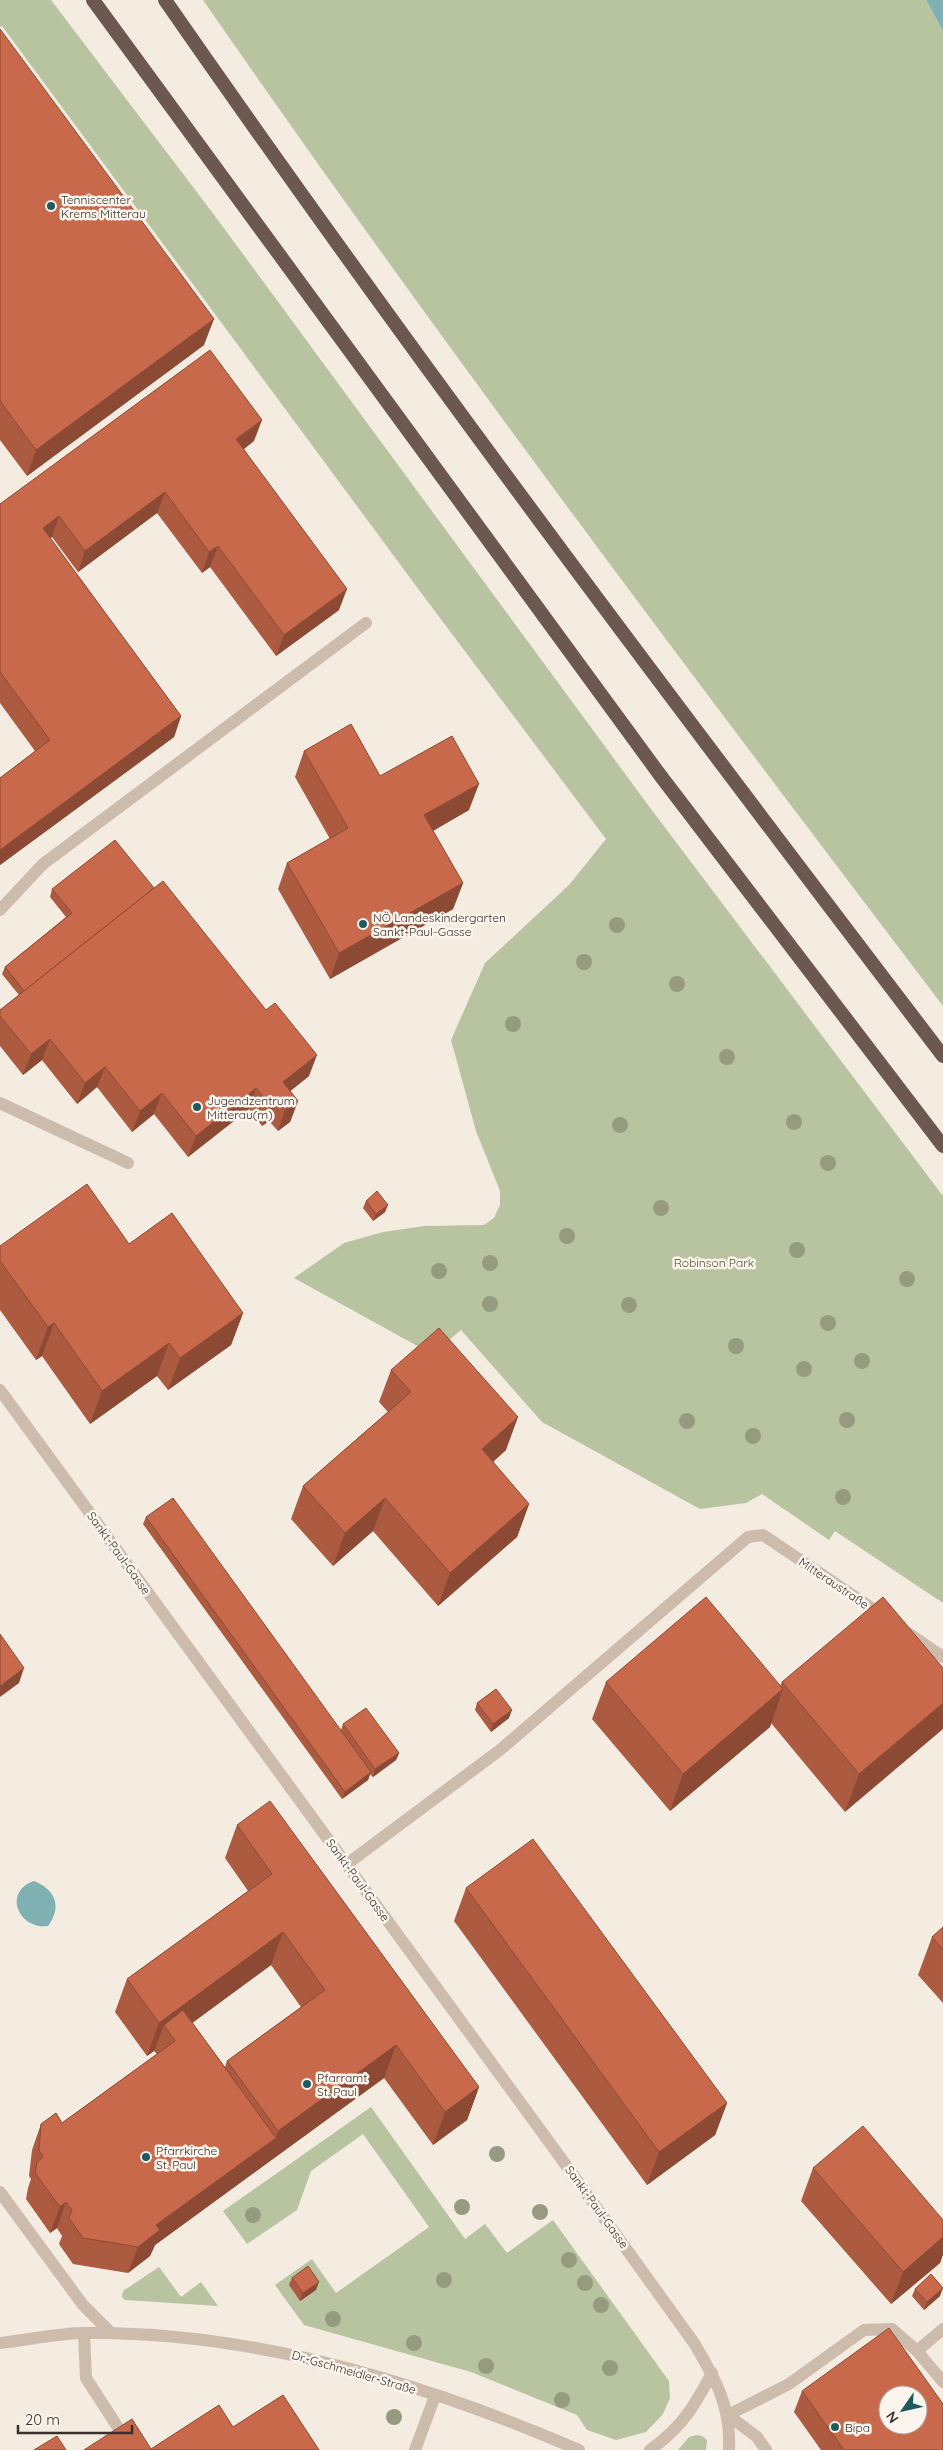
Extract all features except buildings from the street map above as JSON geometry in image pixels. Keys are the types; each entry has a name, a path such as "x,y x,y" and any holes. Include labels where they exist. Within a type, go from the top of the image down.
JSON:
{"highway":[{"path":"92,0 654,767 943,1146"},
{"path":"165,0 242,112 426,366 686,718 943,1056"}],"street":[{"path":"0,910 44,864 366,623"},
{"path":"0,1103 128,1162"},
{"name":"Sankt-Paul-Gasse","path":"0,1390 694,2343 712,2373 728,2415 729,2450"},
{"name":"Mitteraustraße","path":"347,1864 500,1750 748,1537 763,1535 943,1656"},
{"path":"0,2192 84,2306 111,2333"},
{"path":"766,2450 757,2437 728,2415 789,2384 864,2330 892,2329 917,2351 943,2382"},
{"path":"917,2351 943,2329"},
{"path":"84,2333 86,2378 126,2440"},
{"name":"Dr.-Gschmeidler-Straße","path":"0,2343 84,2333 111,2333 224,2342 306,2357 435,2396 537,2432 579,2450"},
{"path":"650,2450 668,2438 691,2412 712,2373"},
{"path":"416,2450 435,2396"}],"green space":[{"name":"Robinson Park","path":"0,0 51,0 212,212 648,805 943,1196 943,1603 835,1531 829,1540 762,1494 746,1503 700,1509 542,1422 461,1330 432,1354 294,1278 344,1243 383,1232 424,1226 484,1225 494,1218 500,1205 500,1191 476,1131 451,1040 485,963 569,885 606,839 422,594 2,26 0,27"},
{"path":"203,0 926,0 943,31 943,1006 567,507 383,255"},
{"path":"371,2107 465,2239 485,2224 507,2253 553,2220 669,2381 670,2398 663,2414 646,2432 616,2440 587,2430 577,2415 471,2372 304,2325 275,2285 312,2259 336,2293 429,2227 363,2134 311,2171 297,2210 247,2244 223,2211"},
{"path":"159,2267 181,2297 201,2282 218,2306 125,2300 122,2297 123,2291"},
{"path":"702,2436 707,2440 706,2450 678,2450 689,2437"}],"water":[{"path":"926,0 943,0 943,31"},
{"path":"34,1881 52,1894 56,1906 48,1926 38,1926 29,1922 18,1909 19,1893 24,1886"}],"place":[{"name":"Tenniscenter Krems Mitterau","path":"51,206"},
{"name":"NÖ Landeskindergarten Sankt-Paul-Gasse","path":"363,924"},
{"name":"Jugendzentrum Mitterau(m)","path":"197,1107"},
{"name":"Pfarramt St. Paul","path":"307,2084"},
{"name":"Pfarrkirche St. Paul","path":"146,2157"},
{"name":"Bipa","path":"835,2427"}]}
